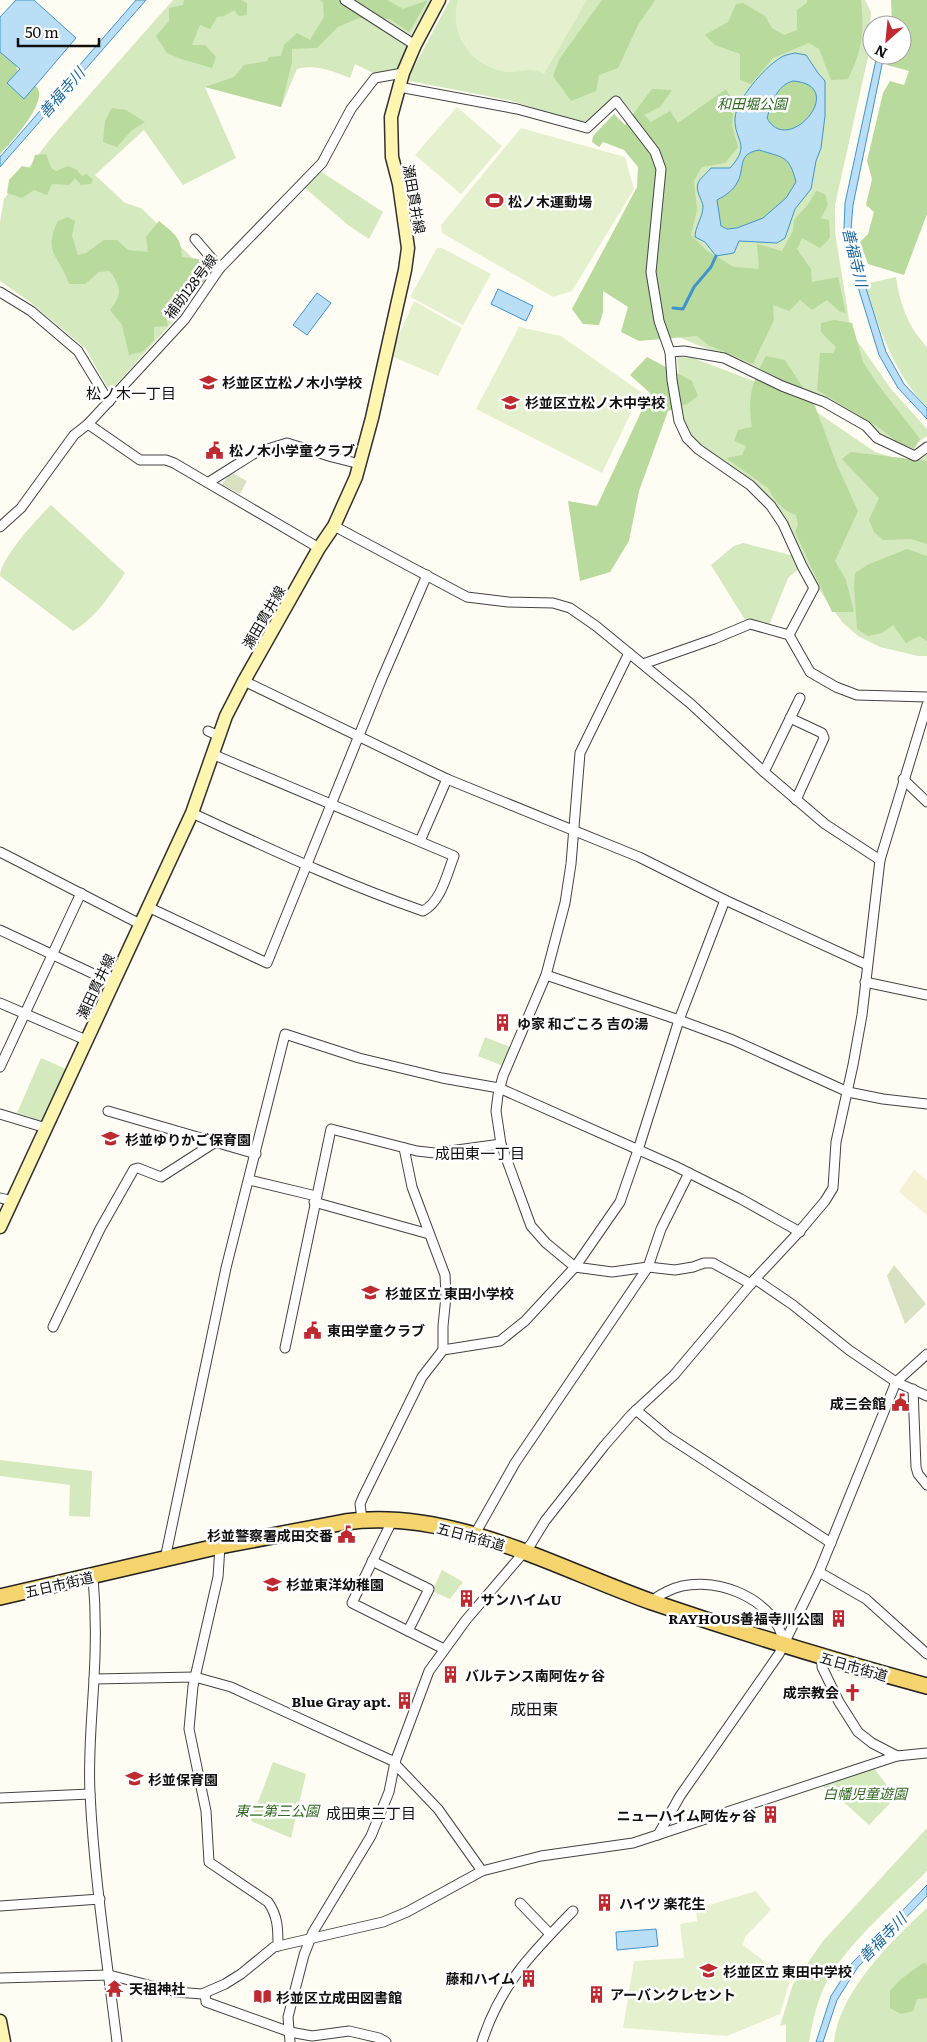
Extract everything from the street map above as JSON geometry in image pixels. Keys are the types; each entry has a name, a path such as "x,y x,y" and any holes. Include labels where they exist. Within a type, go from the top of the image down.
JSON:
{"main road":[{"name":"瀬田貫井線","path":"0,1227 6,1199 46,1128 192,813 212,754 214,733 226,716 348,498 360,464 404,278 408,248 392,157 390,139 391,117 403,74 415,45 439,0"},
{"name":"五日市街道","path":"0,1597 94,1577 220,1546 362,1519 415,1522 475,1534 524,1551 652,1602 784,1646 927,1686"},
{"path":"0,2021 4,2042"}],"street":[{"path":"345,0 415,45"},
{"name":"補助128号線","path":"0,527 21,508 74,435 88,424 109,402 184,319 220,268 322,163 351,109 375,78 403,74"},
{"path":"399,87 517,109 587,128 616,101 655,152 661,169 651,272 659,321 670,352 672,380 679,420 688,438 698,449 750,485 771,506 783,524 814,588 789,635"},
{"path":"194,239 220,268"},
{"path":"0,292 31,311 78,351 109,402"},
{"path":"670,352 684,351 724,358 782,386 824,402 866,426 876,438 915,456 927,447"},
{"path":"88,424 140,460 166,460 209,482 320,548"},
{"path":"209,482 255,454 287,443 360,464"},
{"path":"334,526 467,596 508,602 553,604 570,608 596,626 692,704 764,772 825,824 880,860"},
{"path":"148,907 267,962 358,736 427,576"},
{"path":"643,664 750,624 789,635 810,672 836,687 857,695 927,697"},
{"path":"629,653 580,753 571,864 565,903 546,975 499,1088 496,1111 501,1144 531,1226 546,1243 575,1267 612,1272 648,1267 675,1270 704,1263 713,1263 753,1281 793,1305 850,1350 896,1382 927,1396"},
{"path":"244,682 447,780 573,829 664,868 726,900 867,965"},
{"path":"764,772 800,698"},
{"path":"290,2042 288,2017 293,1993 311,1938 371,1836 389,1792 395,1763 429,1672 466,1620 532,1544 545,1521 604,1446 636,1410 674,1375 753,1281 800,1232 834,1188 836,1142 848,1092 862,1015 880,860 927,705"},
{"path":"790,718 822,733 824,738 796,800"},
{"path":"192,813 305,865 423,911 431,907 436,900 454,856 212,754"},
{"path":"903,779 927,802"},
{"path":"420,841 447,780"},
{"path":"0,853 140,924"},
{"path":"0,1067 81,893"},
{"path":"442,1350 500,1341 526,1322 575,1267 620,1202 679,1020 726,900"},
{"path":"0,930 113,984"},
{"path":"546,975 733,1040 848,1092 883,1100 927,1104"},
{"path":"866,982 927,996"},
{"path":"0,1003 86,1040"},
{"path":"165,1559 226,1268 285,1034 359,1058 442,1078 499,1088 689,1173 800,1232"},
{"path":"108,1111 256,1154"},
{"path":"0,1114 46,1128"},
{"path":"285,1348 331,1129 404,1148 435,1153 501,1144"},
{"path":"53,1327 100,1229 134,1169 138,1168 160,1177 214,1143"},
{"path":"362,1519 360,1504 363,1497 422,1377 442,1350 442,1326 446,1296 444,1275 412,1187 404,1148"},
{"path":"475,1534 515,1462 648,1267 661,1229 689,1173"},
{"path":"249,1180 428,1234"},
{"path":"658,1835 680,1796 784,1646 819,1572 896,1382 927,1354"},
{"path":"913,1389 916,1467 918,1474 927,1485"},
{"path":"636,1410 667,1436 831,1543"},
{"path":"392,1521 352,1603 444,1649"},
{"path":"220,1546 218,1577 195,1677 189,1729 206,1811 209,1862 268,1902 278,1923 278,1946"},
{"path":"372,1561 429,1589 408,1631"},
{"path":"819,1572 866,1599 927,1654"},
{"path":"94,1577 96,1613 89,1748 90,1794 117,2042"},
{"path":"652,1602 655,1598 685,1585 719,1586 732,1590 749,1598 765,1610 776,1622 782,1634 784,1646"},
{"path":"822,1656 822,1667 839,1702 858,1732 872,1743 897,1756"},
{"path":"94,1679 195,1677 231,1687 395,1763 438,1809 482,1872"},
{"path":"0,1978 109,1975 176,1992 196,1995 205,1993 241,1974 278,1946 383,1922 482,1872 541,1856 633,1843 897,1756 927,1753"},
{"path":"0,1798 90,1794"},
{"path":"0,1906 100,1899"},
{"path":"520,1903 550,1934"},
{"path":"482,2042 489,2021 514,1975 573,1911"},
{"path":"205,1993 206,2002 290,2032 312,2036 348,2031 380,2038 386,2042"}],"shaded area":[{"path":"914,1170 927,1180 927,1215 899,1192"}],"green space":[{"path":"173,0 336,0 406,46 407,51 400,68 396,71 373,73 355,64 350,78 317,68 297,69 281,107 205,87 236,158 183,185 144,130 95,175 125,203 141,208 208,273 177,317 113,388 107,387 86,349 30,302 0,281 0,222 4,199 52,137"},
{"path":"184,0 241,0 247,3 247,15 239,16 234,10 224,16 217,17 210,29 200,25 192,45 205,45 216,57 212,68 167,53 156,36 169,21 169,8 183,5"},
{"path":"320,0 387,0 403,9 428,0 409,32 390,19 359,18 338,27 317,48 292,49 292,62 281,107 205,87 234,77 244,65 267,61 269,57 281,56 284,45 297,33 310,40 324,17 323,3"},
{"path":"358,0 431,0 410,36"},
{"name":"和田堀公園","path":"450,0 865,0 871,12 871,15 862,15 862,65 866,65 835,205 835,232 851,332 891,389 927,429 927,436 911,447 880,435 869,424 824,397 671,334 642,124 618,95 584,124 512,101 410,81 408,78"},
{"path":"458,0 587,0 544,74 533,70 507,72 494,69 483,64 473,56 465,47 456,25"},
{"path":"602,0 655,0 638,25 618,68 599,75 596,91 571,101 553,76 560,58"},
{"path":"807,0 861,0 861,41 857,58 848,79 831,80 819,49 809,43 773,58 751,84 740,80 740,54 715,45 705,35 728,22 736,4 743,3 765,16 772,28 784,35 797,30 797,10 807,3"},
{"path":"891,0 927,0 927,214 904,275 868,264 860,242 868,234 874,212 866,205 872,179 867,161 883,93 890,81 904,85 909,71 887,65 912,65 912,15 892,15"},
{"path":"0,52 14,59 19,75 35,84 39,96 37,104 26,123 0,154"},
{"path":"793,81 809,85 816,94 816,105 810,116 800,124 788,129 777,128 767,118 779,91 787,83"},
{"path":"652,89 672,90 660,107 644,115 651,122 670,111 678,123 726,89 734,103 732,125 738,147 725,163 702,167 694,181 697,210 691,235 707,251 734,267 759,269 757,244 782,251 793,231 794,220 809,203 816,191 825,194 828,205 821,218 829,220 830,238 820,248 802,238 797,249 811,269 812,282 838,277 846,313 839,311 827,300 812,310 800,300 789,311 773,305 774,320 753,364 708,345 697,336 639,341 621,332 628,307 603,291 603,312 599,325 583,324 572,309 637,187 638,167 624,150 603,142 599,147 592,142 593,136 614,114 625,125"},
{"path":"457,107 502,146 461,194 415,155"},
{"path":"112,108 126,110 145,122 131,131 117,147 103,142 105,121"},
{"path":"521,128 625,157 634,189 572,291 553,297 442,233 441,225"},
{"path":"759,150 780,157 788,162 796,182 786,198 763,218 737,228 727,229 721,226 717,200 729,192 736,184 747,155"},
{"path":"46,154 51,168 56,171 68,166 77,170 82,176 86,174 93,179 91,184 81,185 75,178 69,185 52,184 47,195 34,190 22,198 7,193 9,180 22,166 31,168 35,155"},
{"path":"320,171 383,212 369,239 348,225 305,188"},
{"path":"68,217 75,221 72,236 78,255 86,253 104,240 117,240 128,250 148,252 146,237 159,221 178,240 182,257 198,259 209,265 204,282 193,281 195,291 177,317 165,313 168,326 154,327 154,340 144,351 129,355 122,325 110,310 119,295 119,290 110,271 99,272 85,284 69,284 52,248 52,240 58,221"},
{"path":"437,248 442,248 491,274 463,325 410,297"},
{"path":"896,277 906,315 927,347 927,407 905,380 889,350 865,284"},
{"path":"414,301 462,328 438,376 391,356"},
{"path":"834,320 852,323 863,362 920,439 914,449 896,441 878,427 817,390 820,353 833,353 836,347 821,332 821,323"},
{"path":"519,327 561,336 641,392 602,473 476,409"},
{"path":"766,356 785,360 815,406 837,465 858,511 835,561 846,580 854,612 832,612 795,532 798,525 796,515 787,511 779,504 768,488 726,458 742,455 746,446 734,441 738,430 752,427 750,407 752,390"},
{"path":"647,357 692,381 698,396 687,404 668,411 639,491 629,541 610,572 580,581 568,501 597,506 650,393 630,375"},
{"path":"677,357 693,358 772,388 818,413 875,452 912,463 927,452 927,656 918,656 880,647 858,636 842,622 813,581 786,519 772,502 698,445 685,427 682,414"},
{"path":"851,452 927,461 927,544 911,539 883,540 874,532 869,520 879,498 842,459"},
{"path":"230,472 247,481 240,494 222,485"},
{"path":"51,505 125,573 96,613 73,631 0,576 2,568 13,549 29,528"},
{"path":"743,543 798,557 802,566 788,578 768,628 747,623 711,565 734,546"},
{"path":"907,549 927,556 927,641 919,636 906,643 893,625 882,633 868,636 857,629 855,573 869,564"},
{"path":"485,1037 510,1047 503,1066 478,1056"},
{"path":"41,1058 66,1069 41,1121 17,1113"},
{"path":"894,1265 926,1304 905,1324 887,1276"},
{"path":"0,1460 92,1471 90,1517 69,1516 70,1485 0,1476"},
{"path":"442,1570 463,1582 450,1599 432,1591"},
{"name":"東二第三公園","path":"273,1762 306,1774 291,1838 251,1821"},
{"name":"白幡児童遊園","path":"873,1767 896,1797 869,1825 835,1794 829,1796 822,1784"},
{"path":"927,1828 927,1871 876,1921 840,1961 822,1992 814,2016 809,2042 786,2042 786,2024 780,2026 793,1984 823,1941"},
{"path":"756,1891 771,1910 745,1937 743,1945 790,1981 780,2014 727,2036 623,2028 634,1961 684,1958 680,1924 697,1921 696,1909"},
{"path":"927,1908 927,2042 834,2042 838,2023 845,2005 856,1987 883,1952"},
{"path":"924,1962 927,1966 927,1998 917,1999 913,2011 901,2014 890,2008 890,1991 900,1980"}],"water":[{"path":"16,0 34,0 76,38 24,99 7,83 20,69 0,52 0,17"},
{"name":"善福寺川","path":"136,0 146,0 0,167 0,157"},
{"path":"795,53 806,55 825,81 825,116 821,148 816,161 811,189 795,209 785,238 777,243 739,241 734,253 716,256 705,242 695,237 703,206 698,192 698,183 711,168 730,168 736,160 741,148 735,126 735,118 740,102 752,85 774,62","holes":["793,81 809,85 816,94 815,105 809,116 799,125 788,130 776,128 767,118 779,91 787,83","759,150 780,157 788,162 796,182 786,198 763,218 737,228 727,229 721,226 717,200 734,187 747,155"]},
{"name":"善福寺川","path":"875,65 882,65 853,205 851,229 860,269 886,352 904,384 927,408 927,419 898,388 879,355 853,271 844,230 845,203"},
{"path":"498,289 533,306 526,321 491,304"},
{"path":"317,293 331,303 307,335 293,325"},
{"name":"善福寺川","path":"927,1885 927,1896 858,1967 837,2000 823,2042 816,2042 831,1996 852,1963"},
{"path":"656,1929 658,1946 617,1950 616,1932"}],"waterway":[{"path":"673,308 683,309 694,287 711,267 716,256"}],"place":[{"name":"松ノ木運動場","path":"494,201"},
{"name":"杉並区立松ノ木小学校","path":"208,382"},
{"name":"杉並区立松ノ木中学校","path":"511,402"},
{"name":"松ノ木小学童クラブ","path":"215,450"},
{"name":"ゆ家 和ごころ 吉の湯","path":"503,1023"},
{"name":"杉並ゆりかご保育園","path":"111,1139"},
{"name":"杉並区立 東田小学校","path":"371,1293"},
{"name":"東田学童クラブ","path":"313,1330"},
{"name":"成三会館","path":"900,1403"},
{"name":"杉並警察署成田交番","path":"347,1535"},
{"name":"杉並東洋幼稚園","path":"272,1584"},
{"name":"サンハイムU","path":"467,1599"},
{"name":"RAYHOUS善福寺川公園","path":"838,1618"},
{"name":"バルテンス南阿佐ヶ谷","path":"451,1675"},
{"name":"成宗教会","path":"853,1692"},
{"name":"Blue Gray apt.","path":"405,1701"},
{"name":"杉並保育園","path":"134,1779"},
{"name":"ニューハイム阿佐ヶ谷","path":"770,1815"},
{"name":"ハイツ 楽花生","path":"605,1903"},
{"name":"杉並区立 東田中学校","path":"709,1971"},
{"name":"藤和ハイム","path":"529,1978"},
{"name":"天祖神社","path":"115,1988"},
{"name":"アーバンクレセント","path":"596,1994"},
{"name":"杉並区立成田図書館","path":"262,1997"}],"district":[{"name":"松ノ木一丁目","path":"131,392"},
{"name":"成田東一丁目","path":"480,1152"},
{"name":"成田東","path":"534,1708"},
{"name":"成田東三丁目","path":"371,1812"}]}
